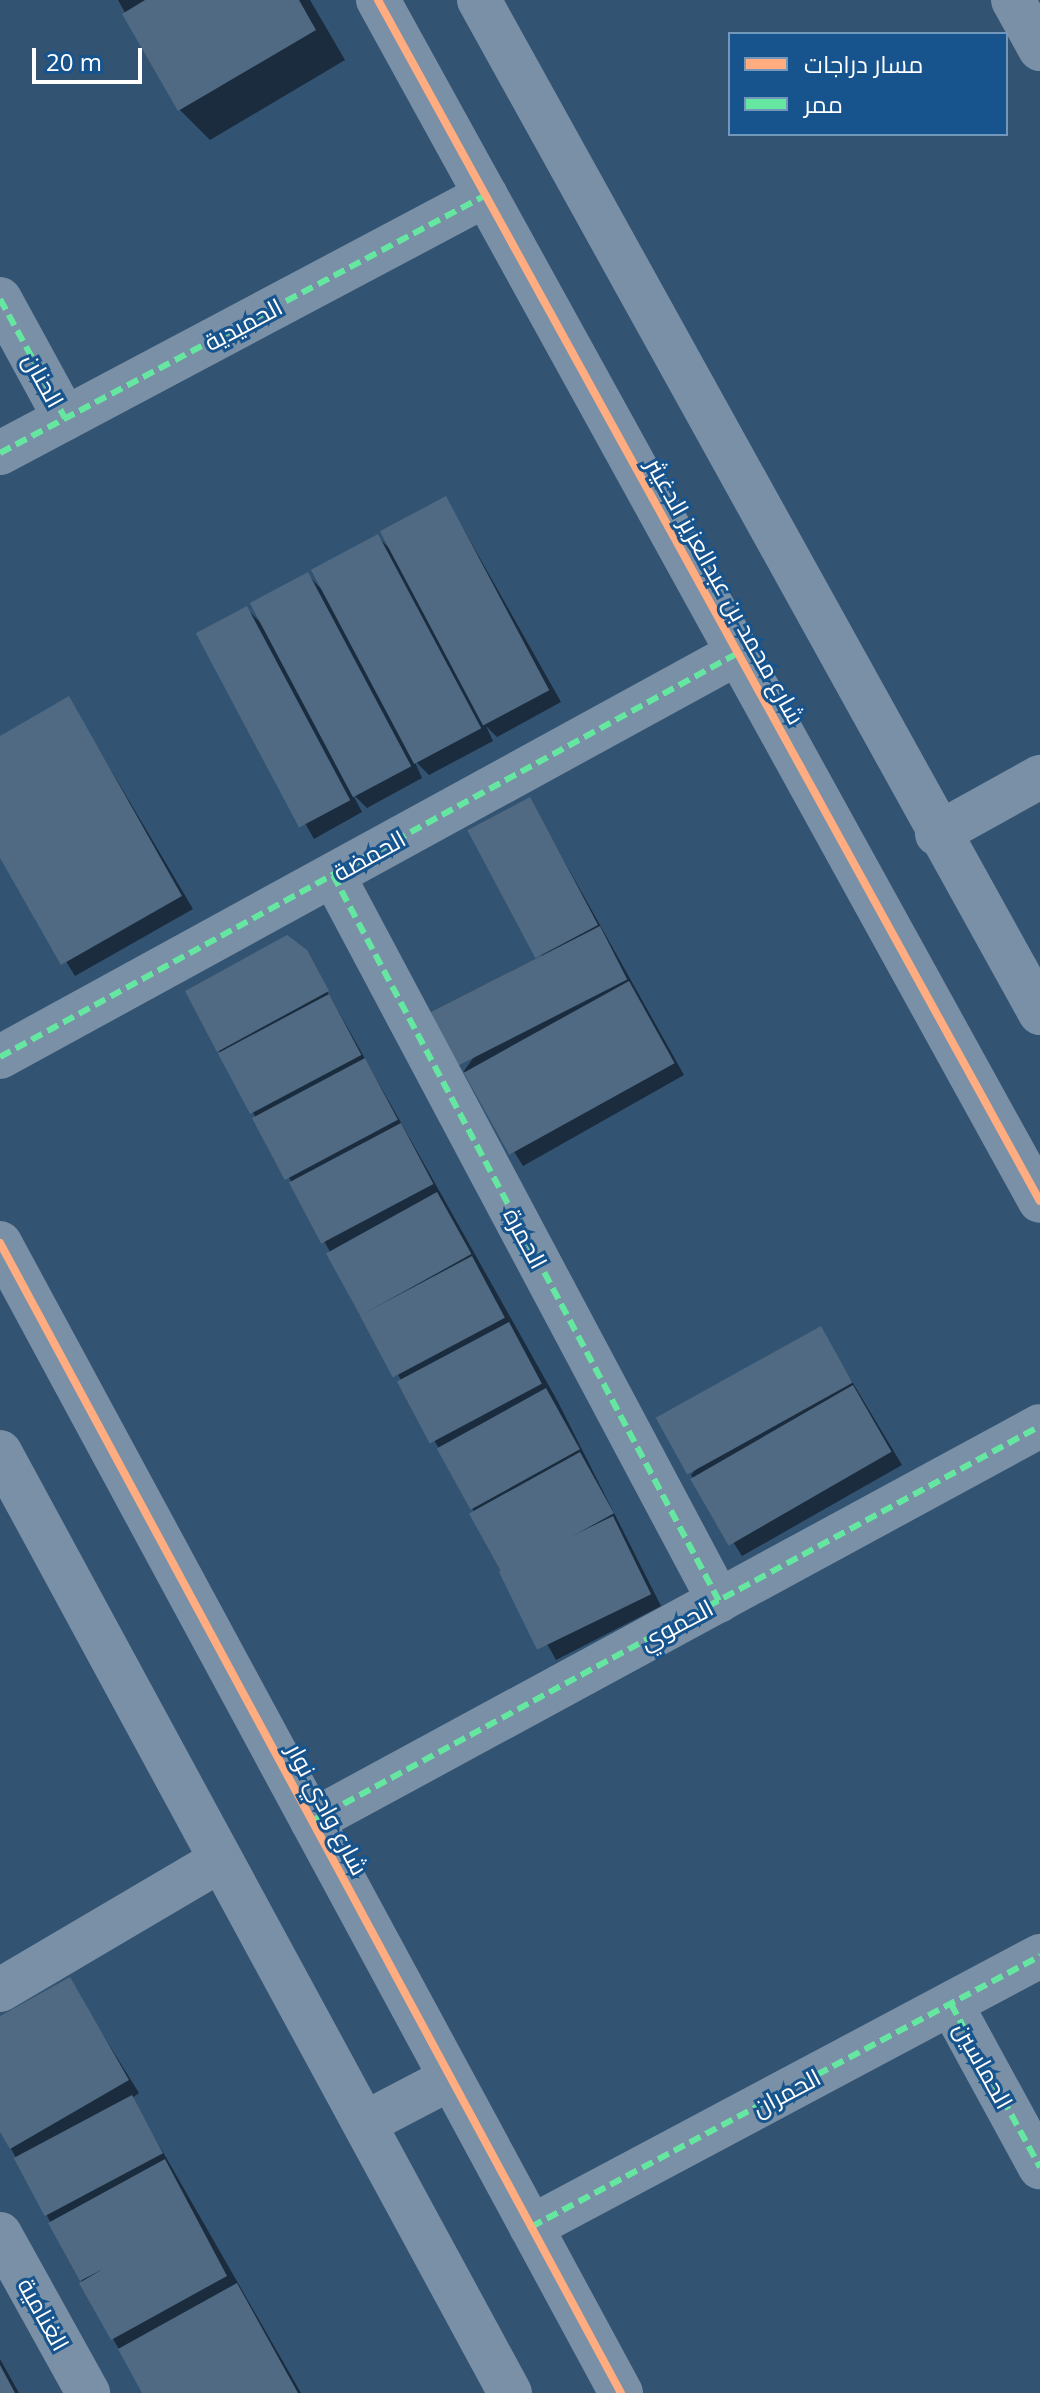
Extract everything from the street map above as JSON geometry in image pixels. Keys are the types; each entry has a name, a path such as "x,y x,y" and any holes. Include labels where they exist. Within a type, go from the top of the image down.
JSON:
{"street":[{"name":"شارع محمد بن عبدالعزيز الدغيثر","path":"378,0 1040,1201"},
{"path":"479,0 937,834 1040,1013"},
{"path":"1013,0 1040,49"},
{"name":"الحميدية","path":"0,453 486,195"},
{"name":"الحنان","path":"0,299 65,418"},
{"name":"الحمضة","path":"0,1057 738,653"},
{"path":"937,834 1040,777"},
{"name":"الحمرة","path":"333,875 719,1601"},
{"name":"شارع وادي نوار","path":"0,1243 621,2393"},
{"name":"الحموي","path":"312,1821 1040,1426"},
{"path":"0,1452 510,2393"},
{"path":"0,1990 219,1861"},
{"name":"الحمران","path":"531,2227 1040,1956"},
{"name":"الحماسين","path":"951,2004 1040,2167"},
{"path":"365,2123 449,2079"},
{"name":"الغنامية","path":"0,2234 88,2393"}],"building":[{"path":"145,0 299,0 316,30 178,111 122,14"},
{"path":"446,496 549,690 483,725 380,531"},
{"path":"378,534 481,728 414,764 311,570"},
{"path":"308,572 411,766 353,797 250,603"},
{"path":"247,606 350,800 299,827 196,633"},
{"path":"69,696 182,896 61,965 0,858 0,736"},
{"path":"530,797 598,925 535,958 467,830"},
{"path":"600,926 627,979 458,1066 431,1012"},
{"path":"287,935 307,950 329,991 217,1052 185,991"},
{"path":"629,981 675,1063 509,1155 464,1073"},
{"path":"329,994 361,1055 250,1114 218,1053"},
{"path":"365,1058 398,1120 285,1180 252,1118"},
{"path":"401,1123 433,1184 321,1244 289,1183"},
{"path":"437,1192 471,1254 360,1316 326,1254"},
{"path":"472,1256 505,1318 393,1377 360,1316"},
{"path":"509,1322 542,1384 430,1443 397,1382"},
{"path":"821,1326 853,1383 687,1474 656,1418"},
{"path":"853,1385 892,1452 729,1546 690,1479"},
{"path":"546,1388 580,1449 471,1510 437,1449"},
{"path":"580,1452 614,1513 503,1575 469,1514"},
{"path":"613,1516 651,1594 537,1650 499,1572"},
{"path":"70,1977 129,2080 10,2149 0,2132 0,2016"},
{"path":"132,2095 163,2153 45,2216 14,2158"},
{"path":"165,2159 227,2276 111,2340 79,2283 103,2269 80,2281 48,2223"},
{"path":"237,2283 298,2393 142,2393 118,2349"},
{"path":"0,2365 15,2393 0,2393"}],"marked path":[{"path":"0,453 486,195"},
{"path":"0,299 65,418"},
{"path":"0,1057 738,653"},
{"path":"333,875 719,1601"},
{"path":"312,1821 1040,1426"},
{"path":"531,2227 1040,1956"},
{"path":"951,2004 1040,2167"}],"cycle path":[{"path":"378,0 1040,1201"},
{"path":"0,1243 621,2393"}]}
